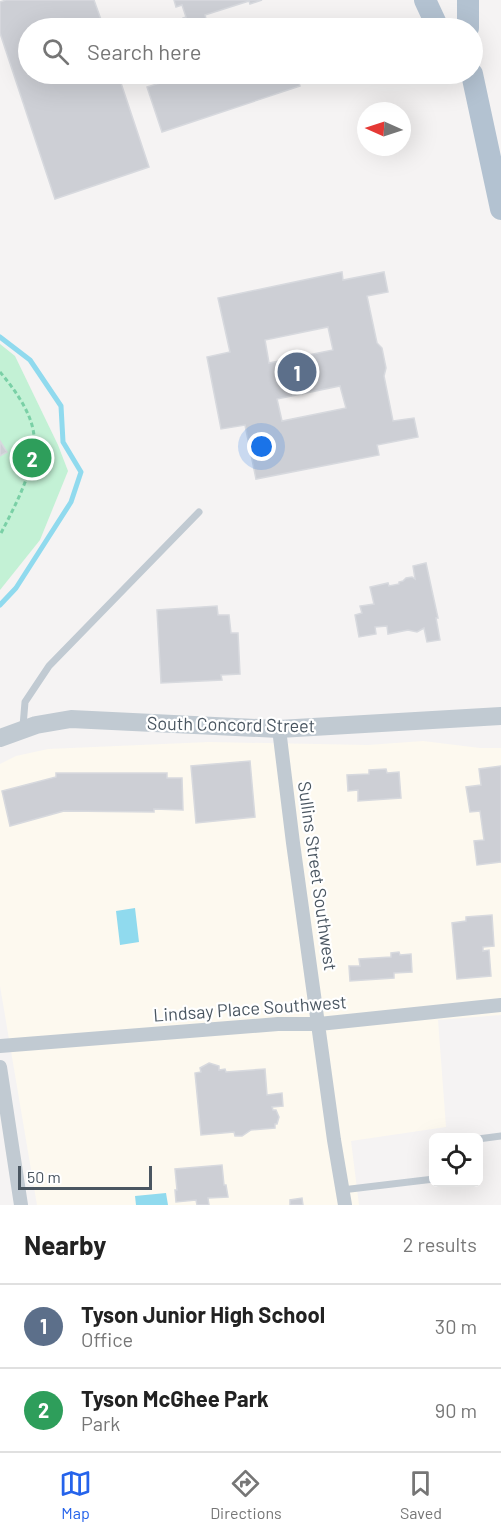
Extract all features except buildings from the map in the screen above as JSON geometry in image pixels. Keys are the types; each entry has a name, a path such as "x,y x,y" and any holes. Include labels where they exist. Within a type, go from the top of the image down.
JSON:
{"main road":[{"path":"425,0 433,18"},
{"path":"468,0 468,18"},
{"path":"474,84 501,209"}],"street":[{"name":"South Concord Street","path":"0,738 23,729 71,719 279,729 501,716"},
{"name":"Sullins Street Southwest","path":"279,729 345,1205"},
{"name":"Lindsay Place Southwest","path":"0,1046 278,1024 319,1024 501,1005"},
{"path":"0,1067 21,1205"}],"lane":[{"path":"23,729 25,702 49,666 199,512"},
{"path":"483,1138 501,1136"},
{"path":"342,1190 429,1180"}],"path":[{"path":"0,372 14,389 30,421 35,441 26,480 0,534"}],"shaded area":[{"path":"423,741 480,748 501,748 501,1015 438,1020 446,1127 351,1141 359,1205 37,1205 0,986 0,764 16,756 48,749 209,742 368,745"}],"green space":[{"path":"0,344 15,356 58,445 68,471 40,540 0,590"}],"water":[{"path":"135,908 139,942 120,945 116,911"},
{"path":"166,1193 168,1205 136,1205 135,1196"}],"waterway":[{"path":"0,337 30,360 61,406 63,442 81,472 71,502 16,588 0,605"}],"place":[{"name":"Tyson Junior High School","path":"297,372"},
{"name":"Tyson McGhee Park","path":"32,458"}]}
